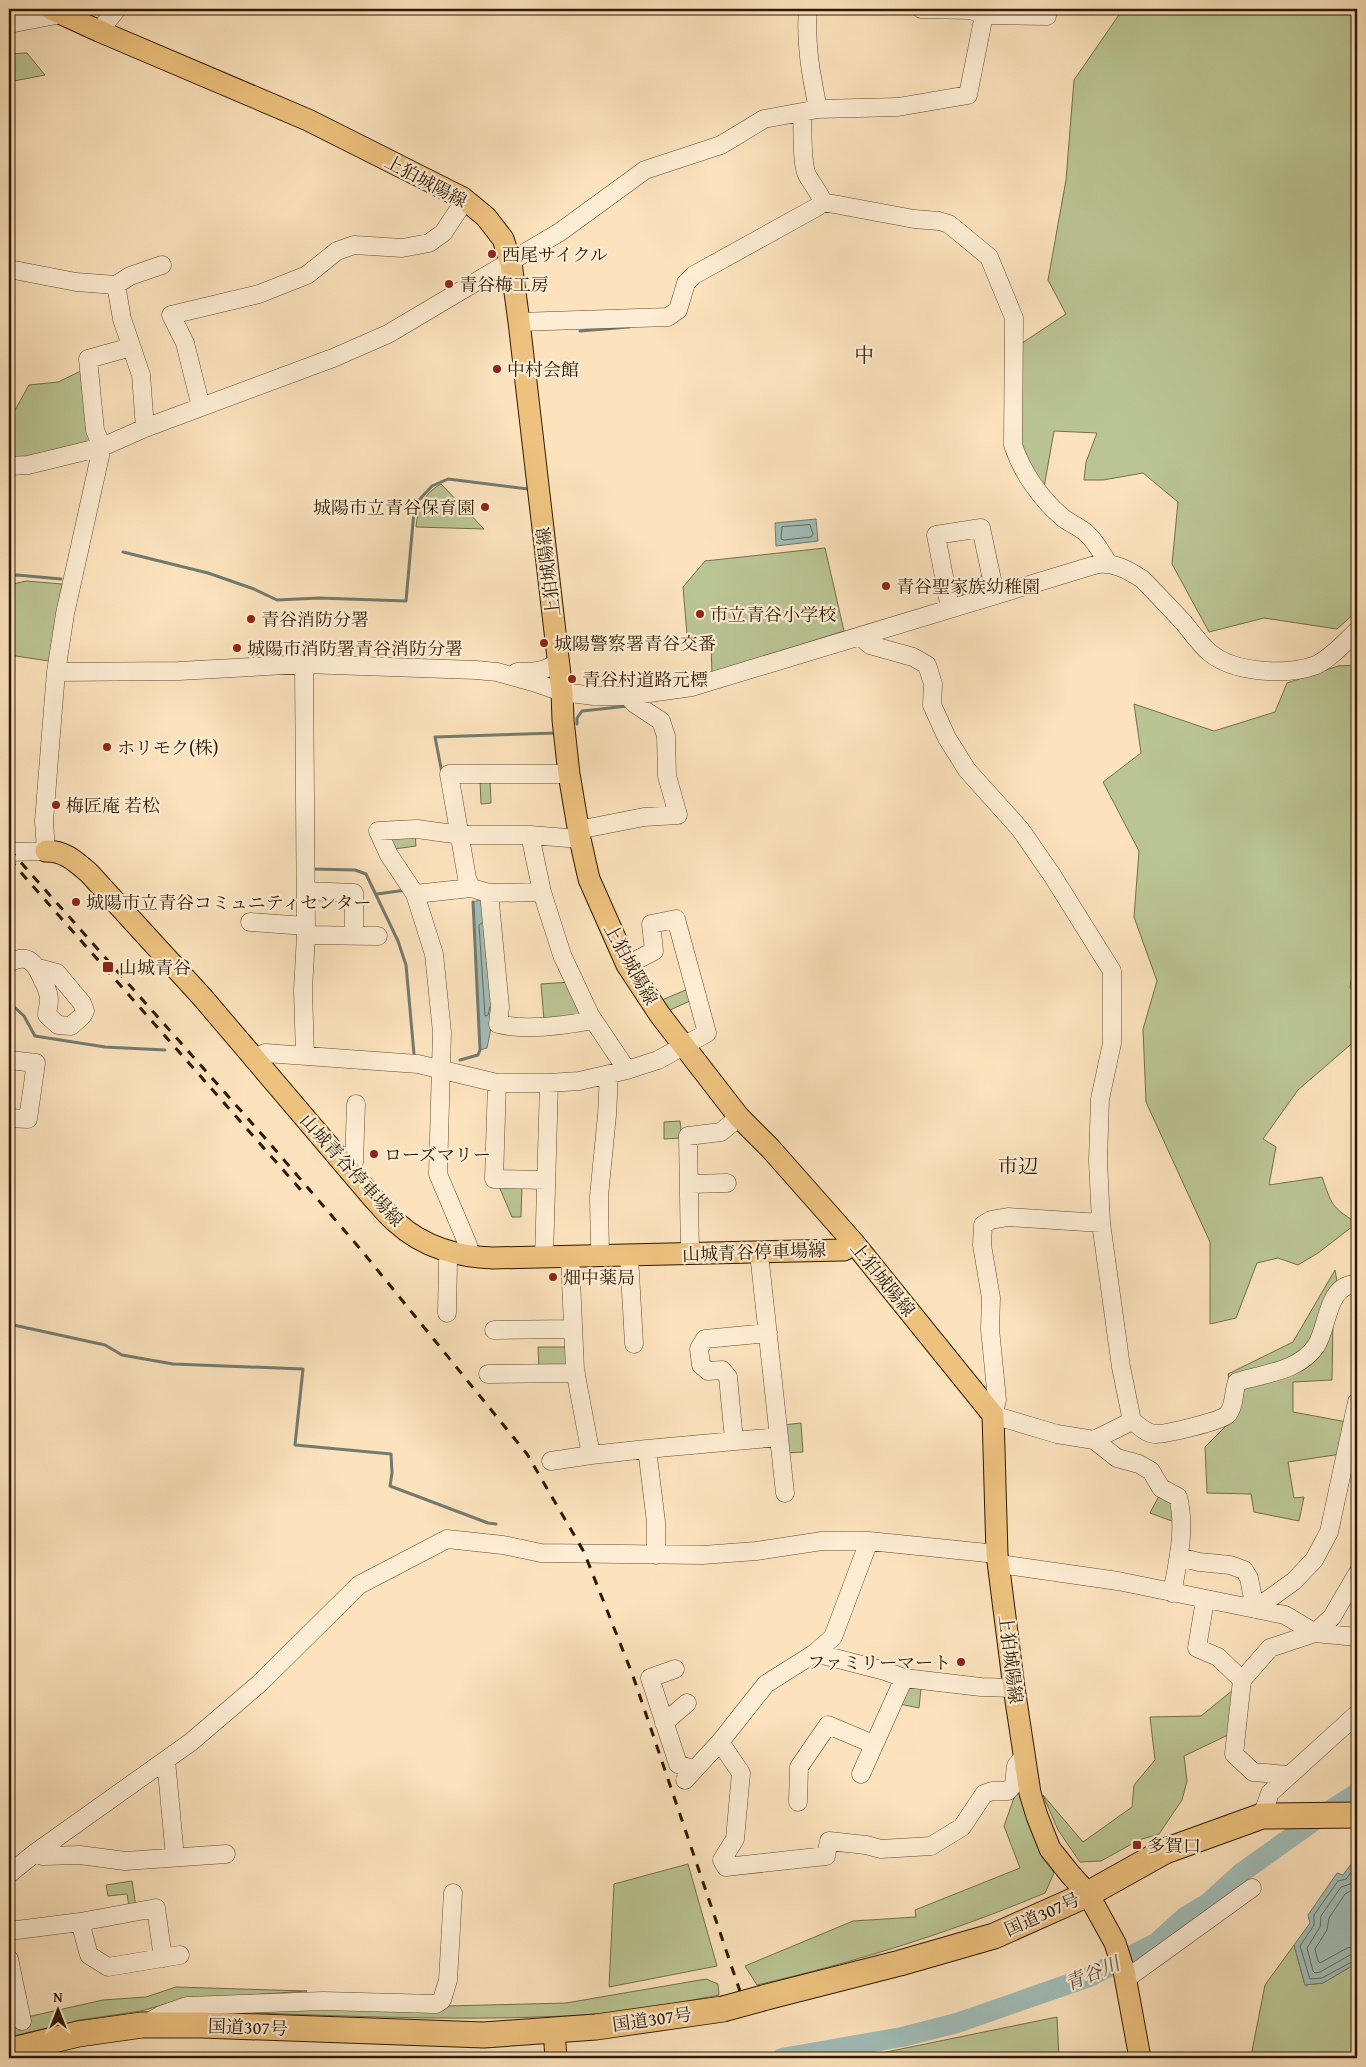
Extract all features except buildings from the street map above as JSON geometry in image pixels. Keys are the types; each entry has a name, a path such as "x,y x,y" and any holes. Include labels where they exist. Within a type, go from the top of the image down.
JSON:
{"highway":[{"name":"国道307号","path":"9,2052 78,2034 142,2025 202,2025 484,2035 555,2048 664,2018 723,2009 900,1964 994,1936 1088,1894 1165,1851 1273,1815 1357,1815"}],"main road":[{"name":"上狛城陽線","path":"56,12 308,120 465,200 486,217 502,239 511,263 520,322 562,692 569,774 589,879 627,965 660,1015 739,1117 770,1148 854,1243 993,1415 998,1559 1014,1688 1030,1793 1050,1848 1088,1894 1115,1943 1125,1975 1140,2058"},
{"name":"山城青谷停車場線","path":"46,851 57,851 69,856 89,873 203,998 253,1059 397,1224 418,1238 460,1255 544,1258 844,1250 854,1243"}],"street":[{"path":"99,31 117,9"},
{"path":"808,9 806,32 810,110 804,163 808,175 823,202"},
{"path":"921,9 971,10 984,15 1047,16"},
{"path":"9,24 56,12"},
{"path":"9,466 28,465 102,448 145,428 333,358 388,334 511,263 560,232 644,170 721,145 764,119 810,110 898,107 968,95 984,15"},
{"path":"202,407 185,343 171,315 259,294 307,275 337,251 354,245 402,248 429,244 443,233 465,200"},
{"path":"520,322 668,318 678,310 686,283 694,275 823,202"},
{"path":"823,202 949,224 989,257 1014,318 1013,445 1019,463 1041,495 1063,518 1086,532 1108,563"},
{"path":"9,269 76,282 116,285 130,276 162,265"},
{"path":"116,285 122,319 141,375 145,428"},
{"path":"9,852 46,851 44,821 56,672 65,614 102,448 95,430 88,359 131,347"},
{"path":"950,608 936,535 981,528 995,594"},
{"path":"496,672 562,692 594,696 628,696 692,687 861,637 879,629 995,594 1098,564 1108,563 1129,571 1142,579 1209,653 1224,662 1241,668 1258,671 1277,671 1316,664 1357,631"},
{"path":"861,637 870,645 913,657 927,665 933,684 932,705 947,738 968,770 1020,829 1052,875 1112,971 1112,1043 1100,1098 1098,1161 1101,1223 1121,1367 1132,1421 1146,1432 1156,1434 1211,1422 1227,1414 1233,1405 1237,1382 1274,1374 1296,1364 1315,1348 1324,1330 1336,1292 1348,1284 1357,1284"},
{"path":"56,672 178,671 304,664 496,672 541,672 558,662"},
{"path":"304,664 305,1056"},
{"path":"447,1313 448,1262 460,1255 468,1246 438,1174 442,1032 434,954 415,894 390,855 370,832 417,829 461,835 579,834 644,817 678,815 667,776 666,736 661,721 635,704 628,696"},
{"path":"471,888 467,878 449,774 569,774"},
{"path":"530,835 542,892 562,955 593,1020 627,1070"},
{"path":"415,894 471,888 490,893 542,892"},
{"path":"306,891 354,893 354,936"},
{"path":"490,893 500,1007 498,1024 513,1027 593,1020"},
{"path":"253,1059 265,1053 418,1064 497,1083 579,1081 627,1070 658,1060 707,1033 676,919 650,924 654,951 627,965"},
{"path":"250,922 354,936 378,936"},
{"path":"9,963 16,959 26,959 38,968"},
{"path":"9,1060 36,1062 28,1119 9,1118"},
{"path":"600,1256 599,1196 609,1074"},
{"path":"544,1258 549,1082"},
{"path":"497,1083 494,1179 546,1180"},
{"path":"350,1170 354,1162 356,1104"},
{"path":"690,1254 688,1136 720,1132 739,1117"},
{"path":"690,1184 727,1183"},
{"path":"1101,1223 1008,1218 991,1220 983,1226 982,1244 990,1298 990,1329 997,1400 993,1415 1057,1434 1094,1440 1117,1458 1140,1464 1151,1471 1161,1488 1178,1497 1182,1513 1179,1558 1172,1593"},
{"path":"759,1252 785,1493"},
{"path":"629,1256 634,1344"},
{"path":"570,1257 576,1373 591,1455"},
{"path":"494,1330 573,1329"},
{"path":"734,1440 728,1377 722,1370 708,1371 701,1365 699,1349 706,1339 768,1333"},
{"path":"488,1374 576,1373"},
{"path":"1255,1609 1294,1581 1314,1560 1329,1532 1357,1402"},
{"path":"1094,1440 1132,1421"},
{"path":"551,1461 647,1449 779,1437"},
{"path":"647,1449 656,1522 656,1555"},
{"path":"9,1874 35,1853 191,1742 260,1682 359,1585 447,1539 502,1545 541,1553 656,1555 703,1555 756,1551 822,1541 869,1541 998,1559 1285,1615 1315,1633"},
{"path":"676,1669 650,1678 678,1764 690,1775 720,1742 766,1684 815,1653 833,1637 869,1541"},
{"path":"1179,1558 1244,1570 1249,1578 1255,1609"},
{"path":"1315,1633 1332,1617 1357,1574"},
{"path":"1205,1600 1197,1648 1218,1657 1242,1680"},
{"path":"1289,1775 1253,1772 1234,1754 1242,1680 1270,1648 1315,1633 1357,1637"},
{"path":"815,1653 885,1671 904,1678 981,1688 1014,1688"},
{"path":"861,1774 904,1678"},
{"path":"664,1723 687,1704"},
{"path":"1273,1815 1270,1792 1357,1714"},
{"path":"798,1802 799,1767 828,1725 873,1744"},
{"path":"720,1742 741,1773 735,1839 722,1860 726,1867 826,1856 829,1841 881,1848 931,1846 962,1827 984,1794 992,1791 1008,1791 1014,1784 1016,1766 1025,1755"},
{"path":"166,1760 175,1857"},
{"path":"35,1853 43,1856 80,1855 125,1860 226,1854"},
{"path":"1125,1975 1252,1888"},
{"path":"142,2025 161,2015 186,2006 323,2001 436,2004 442,2000 448,1980 453,1894"},
{"path":"9,1931 80,1922 156,1908 162,1958"},
{"path":"80,1922 89,1955 108,1966 180,1955"},
{"path":"9,1959 22,2021"}],"green space":[{"path":"1123,9 1357,9 1357,611 1337,629 1264,618 1209,632 1172,564 1178,502 1143,473 1103,480 1084,480 1086,462 1097,433 1054,431 1043,493 1016,441 1019,345 1066,314 1048,280 1066,180 1074,80"},
{"path":"27,53 45,75 9,82 9,54"},
{"path":"85,369 95,442 9,462 9,411 15,410 29,385 58,382"},
{"path":"441,484 484,529 416,527 422,502 430,492"},
{"path":"825,548 844,631 712,674 711,646 688,647 683,587 705,561"},
{"path":"986,575 989,587 956,596 953,583"},
{"path":"26,581 62,584 49,661 9,655 9,585"},
{"path":"1357,665 1357,944 1350,987 1357,1000 1357,1039 1298,1090 1263,1139 1276,1147 1269,1185 1322,1177 1328,1194 1337,1209 1357,1223 1318,1253 1298,1265 1278,1258 1257,1263 1236,1318 1210,1324 1210,1242 1146,1102 1143,1029 1157,981 1134,917 1139,851 1103,782 1141,753 1134,704 1214,731 1275,712 1287,683 1338,666"},
{"path":"490,779 491,803 481,804 480,780"},
{"path":"415,834 416,846 394,849 389,839"},
{"path":"571,982 588,1017 544,1020 541,984"},
{"path":"688,989 692,1000 670,1010 662,1000"},
{"path":"680,1121 682,1138 664,1139 664,1122"},
{"path":"498,1184 522,1185 521,1217 512,1217"},
{"path":"1335,1270 1340,1298 1333,1319 1332,1380 1293,1382 1293,1412 1347,1422 1341,1454 1288,1462 1294,1498 1304,1497 1299,1521 1254,1512 1251,1494 1207,1493 1205,1447 1237,1415 1228,1374 1293,1342"},
{"path":"538,1347 571,1347 572,1370 539,1370"},
{"path":"801,1423 803,1452 786,1453 783,1425"},
{"path":"1160,1494 1174,1500 1177,1523 1150,1513"},
{"path":"910,1686 921,1688 919,1708 899,1704"},
{"path":"1233,1690 1228,1735 1184,1756 1187,1781 1182,1800 1159,1834 1139,1840 1101,1861 1080,1862 1058,1830 1043,1795 1083,1842 1132,1807 1134,1785 1155,1760 1150,1717 1201,1716"},
{"path":"1020,1781 1032,1830 1054,1873 1045,1893 975,1921 903,1945 757,1985 745,1966 853,1921 916,1917 915,1910 1020,1868 1004,1826"},
{"path":"688,1864 717,1966 609,1987 614,1884"},
{"path":"132,1881 136,1907 129,1907 127,1894 108,1896 106,1885"},
{"path":"1294,1945 1305,1985 1323,1983 1357,1963 1357,2058 1256,2058 1252,2051 1265,1985"},
{"path":"706,1979 718,1984 719,1995 642,2008 584,2015 518,2018 423,2018 185,2011 330,2006 444,2010 448,2006 566,2003"},
{"path":"176,1987 307,1991 180,2000 141,2011 80,2020 9,2037 9,2021 103,2000 146,1997"},
{"path":"1057,2017 1059,2058 857,2058"}],"water":[{"path":"816,519 818,541 776,546 775,523"},
{"path":"483,899 496,1004 487,1048 480,1050 473,902"},
{"path":"1357,1856 1357,1963 1323,1983 1305,1985 1294,1945 1310,1923 1308,1915 1337,1873 1343,1875"}],"waterway":[{"path":"580,331 629,327"},
{"path":"123,552 208,573 254,589 277,600 319,598 406,601 414,511 419,500 432,486 448,479 528,489 528,486"},
{"path":"9,576 61,579"},
{"path":"577,724 577,718 582,711 628,706"},
{"path":"442,773 435,737 557,733"},
{"path":"312,869 355,870 366,874 398,941 406,965 414,1054"},
{"path":"377,894 406,890"},
{"path":"460,1060 478,1055 480,1050 473,902"},
{"path":"9,1002 24,1016 35,1036 105,1047 165,1050"},
{"path":"9,1324 105,1345 122,1355 173,1364 303,1369 295,1445 391,1454 392,1473 390,1486 488,1523 496,1524"},
{"name":"青谷川","path":"782,2058 902,2037 957,2023 1089,1977 1156,1943 1186,1916 1208,1903 1241,1873 1357,1793"}],"railway":[{"path":"9,849 266,1139 362,1251 527,1454 584,1552 633,1676 745,2006"},
{"path":"9,859 306,1196"}],"place":[{"name":"西尾サイクル","path":"492,254"},
{"name":"青谷梅工房","path":"449,284"},
{"name":"中村会館","path":"497,369"},
{"name":"城陽市立青谷保育園","path":"485,507"},
{"name":"青谷聖家族幼稚園","path":"886,586"},
{"name":"市立青谷小学校","path":"700,614"},
{"name":"青谷消防分署","path":"251,619"},
{"name":"城陽警察署青谷交番","path":"544,643"},
{"name":"城陽市消防署青谷消防分署","path":"237,648"},
{"name":"青谷村道路元標","path":"572,679"},
{"name":"ホリモク(株)","path":"107,747"},
{"name":"梅匠庵 若松","path":"56,805"},
{"name":"城陽市立青谷コミュニティセンター","path":"76,902"},
{"name":"山城青谷","path":"108,967"},
{"name":"ローズマリー","path":"374,1154"},
{"name":"畑中薬局","path":"553,1277"},
{"name":"ファミリーマート","path":"961,1662"},
{"name":"多賀口","path":"1137,1845"}],"district":[{"name":"中","path":"864,354"},
{"name":"市辺","path":"1018,1165"}]}
